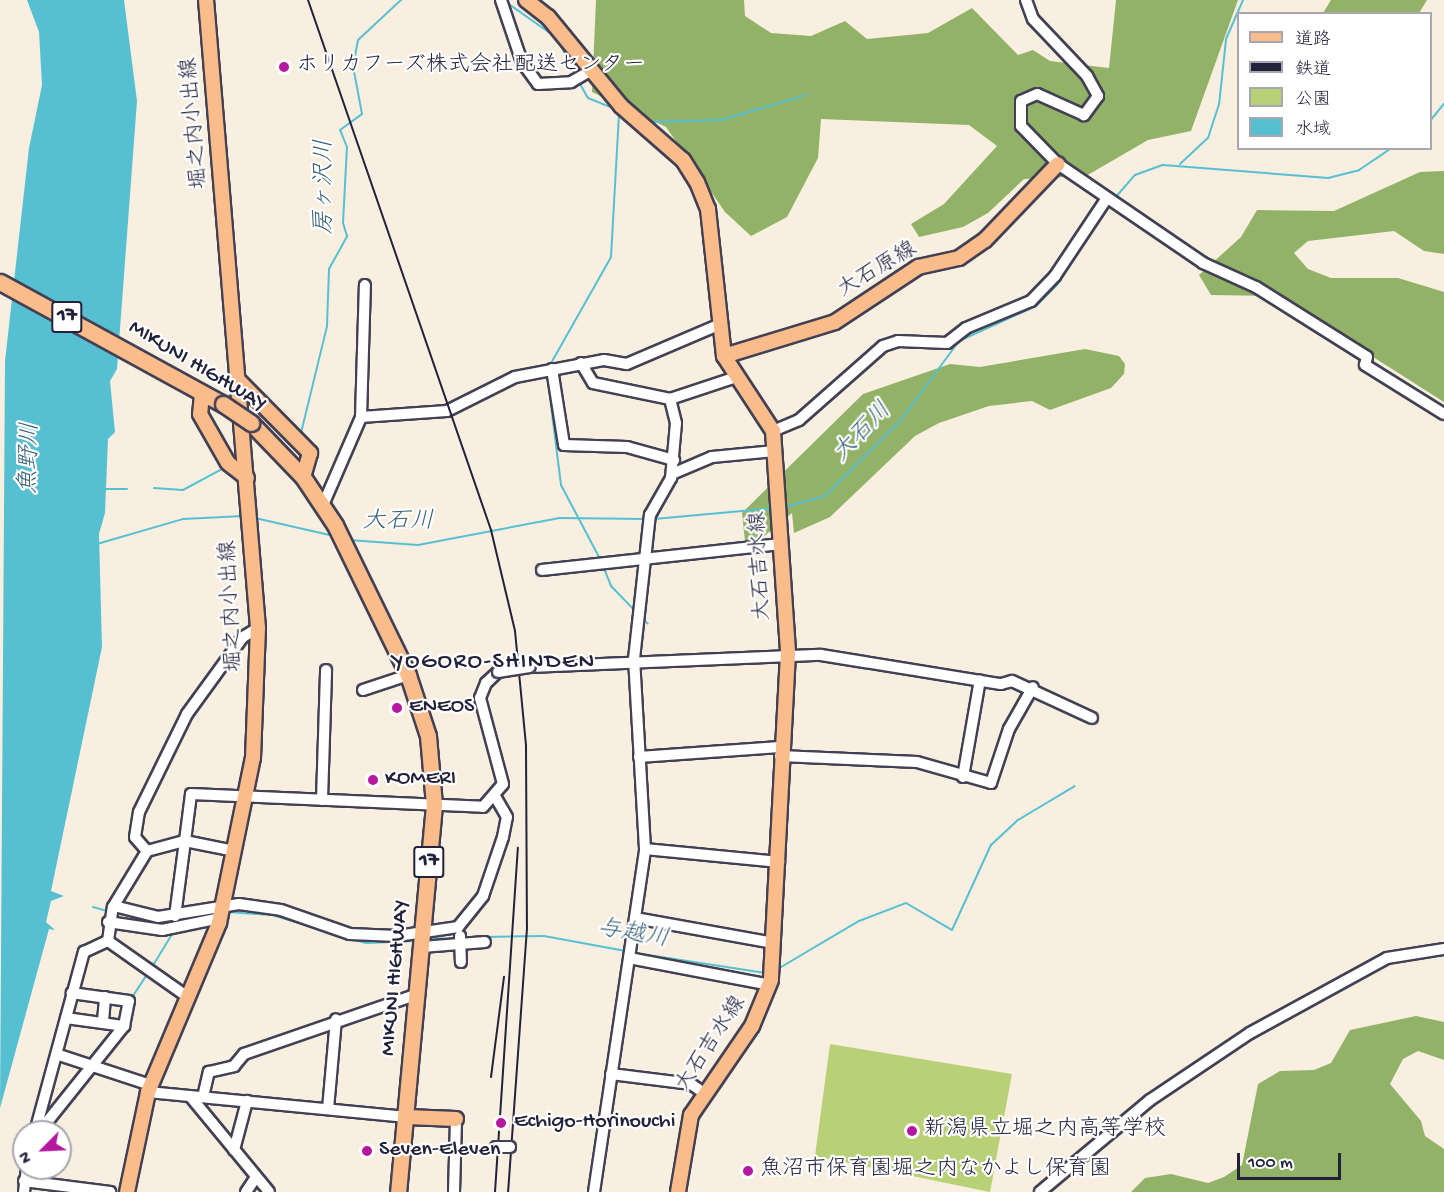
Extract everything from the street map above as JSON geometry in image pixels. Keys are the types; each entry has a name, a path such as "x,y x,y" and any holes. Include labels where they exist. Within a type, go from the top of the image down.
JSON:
{"highway":[{"name":"MIKUNI HIGHWAY","path":"0,282 135,353 223,404 251,423 303,477 323,505 408,675 428,736 434,805 407,1117 398,1192"}],"main road":[{"name":"堀之内小出線","path":"127,1192 150,1088 189,998 221,912 246,796 258,628 241,388 206,0"},
{"name":"大石吉水線","path":"526,0 548,17 621,106 684,160 697,182 708,209 718,325 724,356 773,431 781,508 788,653 780,752 779,862 770,985 752,1026 691,1115 678,1192"},
{"name":"大石原線","path":"724,356 835,322 918,267 959,258 985,240 1058,164"},
{"path":"241,388 310,453 303,477"},
{"path":"202,393 200,414 228,463 247,478"},
{"path":"407,1117 456,1119"}],"street":[{"path":"501,0 522,62 538,84 571,82 592,70"},
{"path":"1026,0 1033,20 1087,76 1098,96 1084,115 1037,94 1021,101 1021,126 1058,164 1203,263 1257,288 1367,357 1365,365 1444,414"},
{"path":"773,431 799,420 883,346 898,341 947,343 966,328 1031,301 1055,276 1111,201"},
{"path":"323,505 361,417 365,285"},
{"path":"361,417 447,411 515,377 581,363 627,364 718,325"},
{"path":"581,363 593,384 670,399 736,377"},
{"path":"552,369 564,445 627,447 674,460"},
{"path":"594,1192 645,849 634,659 650,520 672,474 674,460 676,423 670,399"},
{"path":"672,474 712,458 775,451"},
{"path":"542,570 646,555 781,544"},
{"path":"147,851 135,837 139,812 187,714 243,637 258,628"},
{"path":"461,963 460,936 483,896 503,837 507,817 496,798 502,768 485,729 480,698 486,682 498,672 530,667 634,659 788,653 1033,687 1092,718"},
{"path":"322,800 326,670"},
{"path":"363,690 408,675"},
{"path":"963,777 980,680"},
{"path":"639,757 780,752 917,762 963,777 991,783 1009,729 1033,687"},
{"path":"175,916 190,794 434,805 473,809 496,798"},
{"path":"108,941 108,920 113,907 147,851 185,841 234,851"},
{"path":"645,849 779,862"},
{"path":"113,907 160,922 175,916 281,910 350,934 422,939 460,936 485,942"},
{"path":"108,920 160,922 221,912"},
{"path":"635,918 774,943"},
{"path":"422,939 460,936"},
{"path":"108,941 189,998"},
{"path":"40,1120 84,952 108,941"},
{"path":"1040,1192 1150,1100 1250,1033 1387,958 1444,949"},
{"path":"628,958 770,985"},
{"path":"47,1120 124,1026 129,1000 72,993"},
{"path":"203,1097 209,1072 336,1020 369,1015 405,994 418,994"},
{"path":"103,1022 105,997"},
{"path":"66,1018 124,1026"},
{"path":"328,1109 336,1020"},
{"path":"59,1055 150,1088 190,1096 407,1117"},
{"path":"611,1074 691,1084 704,1093"},
{"path":"190,1096 269,1192"},
{"path":"234,1150 247,1101"},
{"path":"454,1192 456,1119"},
{"path":"496,1147 510,1147"},
{"path":"246,1192 256,1177"},
{"path":"24,1187 110,1192"}],"green space":[{"path":"596,0 744,0 745,16 771,33 811,36 845,21 867,39 928,33 972,8 1018,55 1033,50 1050,61 1109,68 1116,0 1238,0 1191,131 1148,140 1086,176 1024,179 988,213 963,227 919,237 911,224 944,204 997,146 969,125 821,119 818,158 787,217 751,236 725,212 666,127 592,92"},
{"path":"1331,0 1427,0 1420,12 1324,12"},
{"path":"1444,171 1444,254 1424,251 1394,231 1308,241 1294,253 1308,269 1331,278 1398,278 1444,292 1444,402 1277,296 1211,295 1199,275 1241,237 1257,210 1334,211 1420,172"},
{"path":"1085,349 1119,356 1125,364 1124,374 1111,388 1050,410 1032,401 989,406 939,423 915,436 830,517 794,533 792,513 751,547 745,541 742,513 863,394 950,364 980,367"},
{"path":"1416,1016 1444,1022 1444,1060 1418,1051 1403,1059 1390,1084 1421,1121 1425,1136 1444,1149 1444,1192 1131,1192 1145,1178 1171,1174 1208,1183 1224,1177 1242,1165 1258,1084 1280,1071 1314,1070 1331,1063 1350,1030"},
{"name":"新潟県立堀之内高等学校","path":"830,1044 1012,1074 990,1192 815,1156"}],"water":[{"name":"魚野川","path":"27,0 124,0 137,101 117,369 110,381 115,432 108,439 105,513 99,534 102,647 51,891 64,896 51,901 46,922 55,930 49,929 0,1108 5,361 29,148 42,85 39,32"}],"waterway":[{"name":"房ヶ沢川","path":"301,433 327,326 329,269 347,236 343,223 347,147 340,130 362,114 353,66 358,40 401,0"},
{"path":"1238,12 1243,0"},
{"name":"房ヶ沢川","path":"506,2 557,38 575,74"},
{"path":"1180,164 1208,138 1219,105 1226,39 1237,14"},
{"name":"房ヶ沢川","path":"579,82 588,98 615,109"},
{"name":"房ヶ沢川","path":"648,122 721,120 806,95"},
{"name":"大石川","path":"1432,119 1444,104"},
{"path":"550,365 611,257 619,112"},
{"name":"大石川","path":"1114,199 1135,175 1163,165 1328,178 1359,170 1389,150"},
{"name":"大石川","path":"782,508 825,496 901,420 959,341 1036,306 1057,285 1110,204"},
{"path":"547,374 561,485 601,561"},
{"name":"房ヶ沢川","path":"154,488 183,490 220,470"},
{"name":"房ヶ沢川","path":"103,489 127,489"},
{"name":"大石川","path":"654,519 774,508"},
{"name":"大石川","path":"97,544 183,519 243,516"},
{"name":"大石川","path":"255,518 334,536"},
{"name":"大石川","path":"349,540 418,545 559,518 646,519"},
{"path":"603,566 611,586 636,612"},
{"path":"642,618 648,624"},
{"name":"与越川","path":"776,970 859,921 906,903 952,930 991,845 1018,820 1075,786"},
{"name":"与越川","path":"93,907 107,911"},
{"name":"与越川","path":"228,912 272,915 366,943 415,941"},
{"name":"与越川","path":"116,913 160,922"},
{"path":"152,967 174,931"},
{"name":"与越川","path":"486,937 544,936 626,951"},
{"name":"与越川","path":"426,939 457,938"},
{"name":"与越川","path":"462,938 475,938"},
{"name":"与越川","path":"635,953 765,973"},
{"path":"131,999 147,974"},
{"path":"66,1107 83,1086"}],"railway":[{"path":"308,0 491,530 515,631 526,746 527,928 508,1192"},
{"path":"495,1192 518,848"},
{"path":"491,1077 504,977"}],"place":[{"name":"ホリカフーズ株式会社配送センター","path":"284,67"},
{"name":"ENEOS","path":"397,708"},
{"name":"KOMERI","path":"373,780"},
{"name":"Echigo-Horinouchi","path":"501,1123"},
{"name":"新潟県立堀之内高等学校","path":"912,1131"},
{"name":"Seven-Eleven","path":"367,1151"},
{"name":"魚沼市保育園堀之内なかよし保育園","path":"748,1171"}],"district":[{"name":"YOGORO-SHINDEN","path":"494,663"}]}
